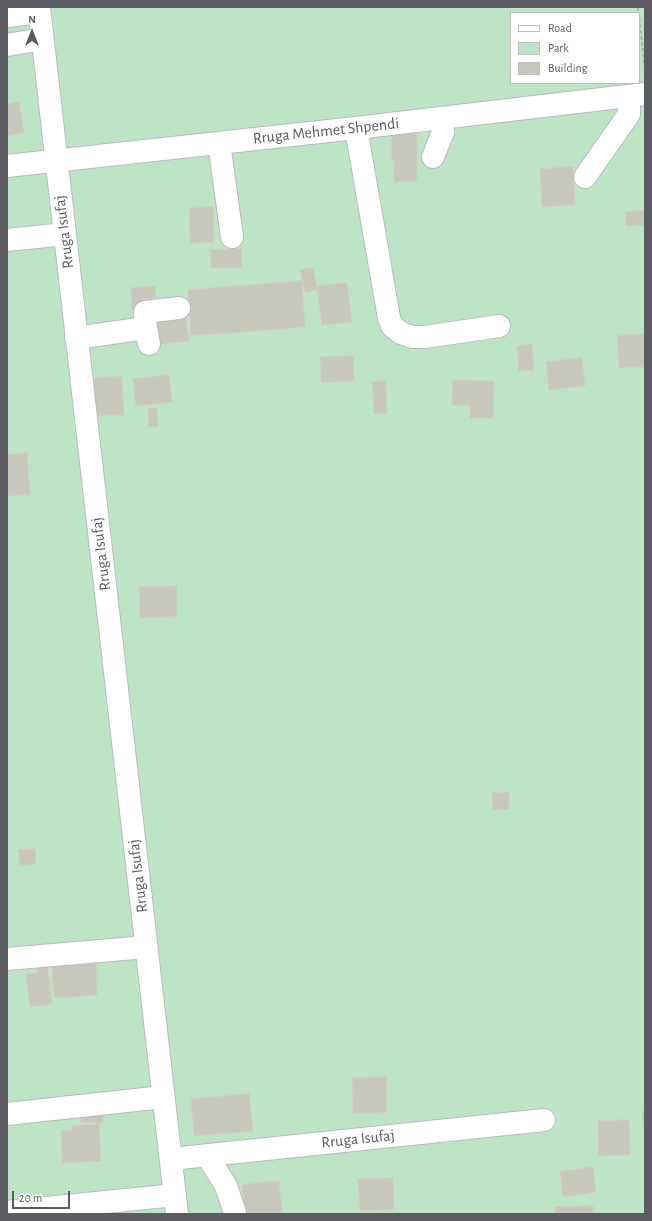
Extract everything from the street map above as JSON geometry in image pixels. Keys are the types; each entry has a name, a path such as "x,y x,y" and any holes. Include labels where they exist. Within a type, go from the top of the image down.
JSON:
{"street":[{"path":"7,16 39,10"},
{"name":"Rruga Isufaj","path":"7,1212 176,1205 39,10"},
{"path":"7,45 42,39"},
{"path":"584,177 629,114 637,95"},
{"name":"Rruga Mehmet Shpendi","path":"7,166 356,128 637,95"},
{"path":"432,157 443,132 441,118"},
{"path":"356,128 389,318 392,326 401,333 412,337 425,337 499,326"},
{"path":"219,143 232,237"},
{"path":"7,240 65,234"},
{"path":"76,338 148,336 145,312 179,308"},
{"path":"7,959 146,947"},
{"path":"7,1114 163,1097"},
{"name":"Rruga Isufaj","path":"170,1159 544,1120"},
{"path":"210,1155 211,1162 226,1186 235,1213"}],"path":[{"path":"640,26 645,67"}],"green space":[{"path":"7,7 645,7 645,1214 7,1214"}],"building":[{"path":"19,102 24,133 7,136 7,105"},
{"path":"392,134 417,134 417,181 394,182"},
{"path":"573,167 575,205 542,207 540,169"},
{"path":"213,207 214,242 190,243 189,208"},
{"path":"645,211 645,225 626,226 625,212"},
{"path":"241,249 242,268 211,268 211,250"},
{"path":"313,268 318,290 305,293 300,270"},
{"path":"302,281 305,327 191,336 188,290"},
{"path":"347,283 352,322 322,325 317,286"},
{"path":"155,287 156,298 143,299 144,309 132,310 131,288"},
{"path":"185,313 189,341 154,345 151,317"},
{"path":"645,334 645,367 619,368 617,336"},
{"path":"532,344 534,370 519,371 517,346"},
{"path":"353,356 354,381 321,383 320,357"},
{"path":"582,358 585,386 549,390 546,362"},
{"path":"169,375 172,402 136,406 133,379"},
{"path":"122,376 124,415 96,416 94,378"},
{"path":"453,380 494,381 493,418 470,418 470,406 452,405"},
{"path":"386,381 387,413 374,414 372,382"},
{"path":"148,408 157,408 158,427 149,427"},
{"path":"27,453 30,495 7,496 7,455"},
{"path":"177,586 177,616 140,618 139,587"},
{"path":"509,792 509,809 493,810 492,793"},
{"path":"35,849 36,864 20,865 18,850"},
{"path":"96,959 97,995 54,998 52,962"},
{"path":"47,963 52,1004 30,1007 26,974 37,973 36,965"},
{"path":"387,1077 387,1112 353,1113 352,1078"},
{"path":"249,1094 253,1131 194,1136 191,1099"},
{"path":"645,1111 645,1130 642,1112"},
{"path":"82,1113 103,1113 103,1123 81,1122"},
{"path":"629,1120 630,1155 599,1156 598,1121"},
{"path":"99,1124 101,1161 62,1163 61,1131 72,1131 72,1126"},
{"path":"593,1167 596,1192 563,1197 560,1172"},
{"path":"393,1178 394,1209 360,1211 358,1179"},
{"path":"279,1181 282,1214 245,1214 242,1185"},
{"path":"593,1206 593,1214 555,1214 555,1207"}]}
